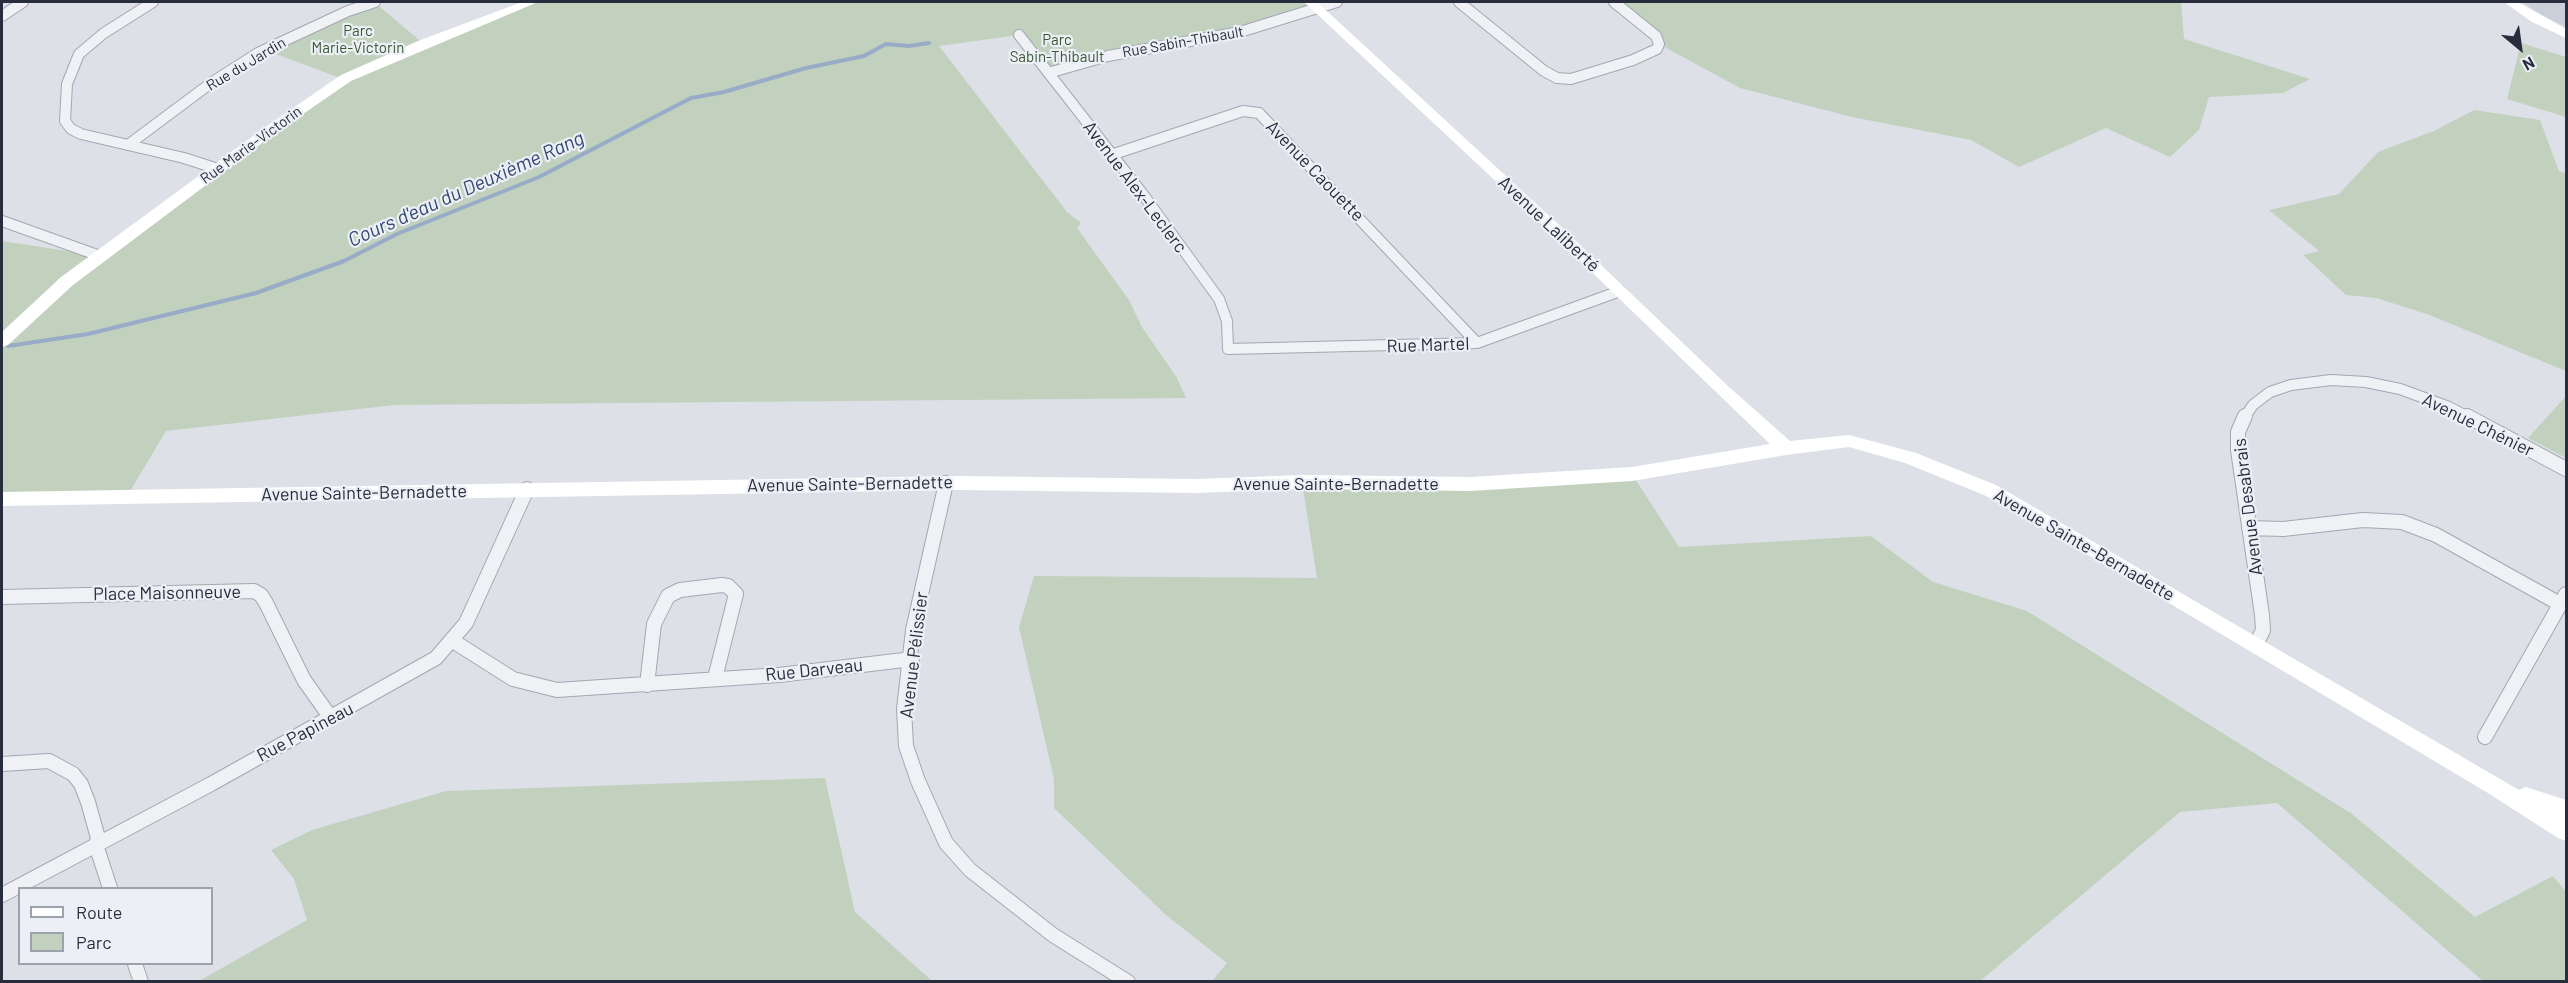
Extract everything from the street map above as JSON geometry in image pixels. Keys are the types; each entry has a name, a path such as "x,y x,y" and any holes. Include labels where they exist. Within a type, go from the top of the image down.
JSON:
{"street":[{"path":"2,16 23,2"},
{"path":"153,2 104,33 79,54 67,84 65,121 71,129 81,134 184,158 218,169"},
{"name":"Rue du Jardin","path":"128,145 211,83 258,53 348,11 375,2"},
{"name":"Rue Marie-Victorin","path":"2,341 67,281 345,78 423,44 532,2"},
{"name":"Rue Sabin-Thibault","path":"1048,72 1108,56 1240,32 1314,5 1337,2"},
{"path":"1459,2 1545,71 1557,78 1571,80 1649,54 1657,49 1659,44 1656,36 1614,2"},
{"path":"2510,2 2566,34"},
{"name":"Avenue Laliberté","path":"1314,5 1786,448"},
{"name":"Avenue Alex-Leclerc","path":"1019,35 1142,193 1219,299 1227,321 1228,349"},
{"name":"Avenue Caouette","path":"1111,155 1243,111 1259,112 1477,344"},
{"path":"2,221 100,256"},
{"name":"Rue Martel","path":"1228,349 1477,344 1620,291"},
{"name":"Avenue Chénier","path":"2316,381 2366,382 2424,397 2465,415 2566,469"},
{"name":"Avenue Desabrais","path":"2256,645 2263,630 2262,615 2238,450 2241,422 2253,405 2270,393 2290,384 2316,381"},
{"name":"Avenue Sainte-Bernadette","path":"2,499 946,483 1196,486 1302,482 1472,484 1632,474 1786,448 1849,441 1910,459 1989,490 2495,786 2566,831"},
{"name":"Avenue Pélissier","path":"946,483 923,577 913,630 912,659 904,709 906,746 927,803 946,843 970,870 1053,935 1128,981"},
{"name":"Rue Papineau","path":"2,895 332,718 436,658 453,641 466,623 527,489"},
{"path":"2249,528 2283,529 2363,520 2402,522 2436,535 2563,599 2485,737"},
{"path":"647,685 654,624 668,596 680,590 722,585 728,586 736,594 715,678"},
{"name":"Place Maisonneuve","path":"2,597 254,591 261,595 266,603 304,680 332,718"},
{"name":"Rue Darveau","path":"453,641 513,679 557,690 779,675 912,659"},
{"path":"2,764 49,761 73,774 81,784 88,802 98,838 96,845 110,887"},
{"path":"2495,786 2566,810"},
{"path":"136,965 141,981"}],"shaded area":[{"path":"2522,2 2566,2 2566,27 2540,14"}],"green space":[{"path":"374,2 424,44 532,2 1337,2 1277,21 1048,73 1019,35 939,46 1067,212 1081,223 1077,228 1129,300 1142,327 1177,378 1186,398 394,405 166,431 126,498 2,499 2,241 100,256 343,79 265,50"},
{"path":"1614,2 2181,2 2184,39 2310,79 2283,93 2209,97 2199,130 2170,157 2106,128 2019,167 1971,140 1852,117 1740,88 1659,44"},
{"path":"2521,43 2566,57 2566,117 2507,99"},
{"path":"2474,110 2540,120 2559,171 2566,173 2566,371 2427,314 2376,298 2346,295 2303,255 2319,251 2269,210 2339,194 2378,152 2434,131"},
{"path":"2566,396 2566,458 2528,438"},
{"path":"1632,474 1679,547 1871,536 1933,582 2027,611 2352,814 2475,917 2553,876 2566,892 2566,981 2483,981 2277,803 2180,812 1980,981 1212,981 1227,963 1166,915 1054,808 1054,779 1019,627 1034,576 1317,578 1302,482"},
{"path":"825,778 855,912 932,981 199,981 307,920 294,879 271,850 312,830 446,791"}],"waterway":[{"name":"Cours d'eau du Deuxième Rang","path":"8,346 88,334 256,293 344,261 397,234 539,177 691,98 724,92 806,68 864,56 886,44 909,46 929,43"}],"park label":[{"name":"Parc Marie-Victorin","path":"358,40"},
{"name":"Parc Sabin-Thibault","path":"1057,48"}]}
